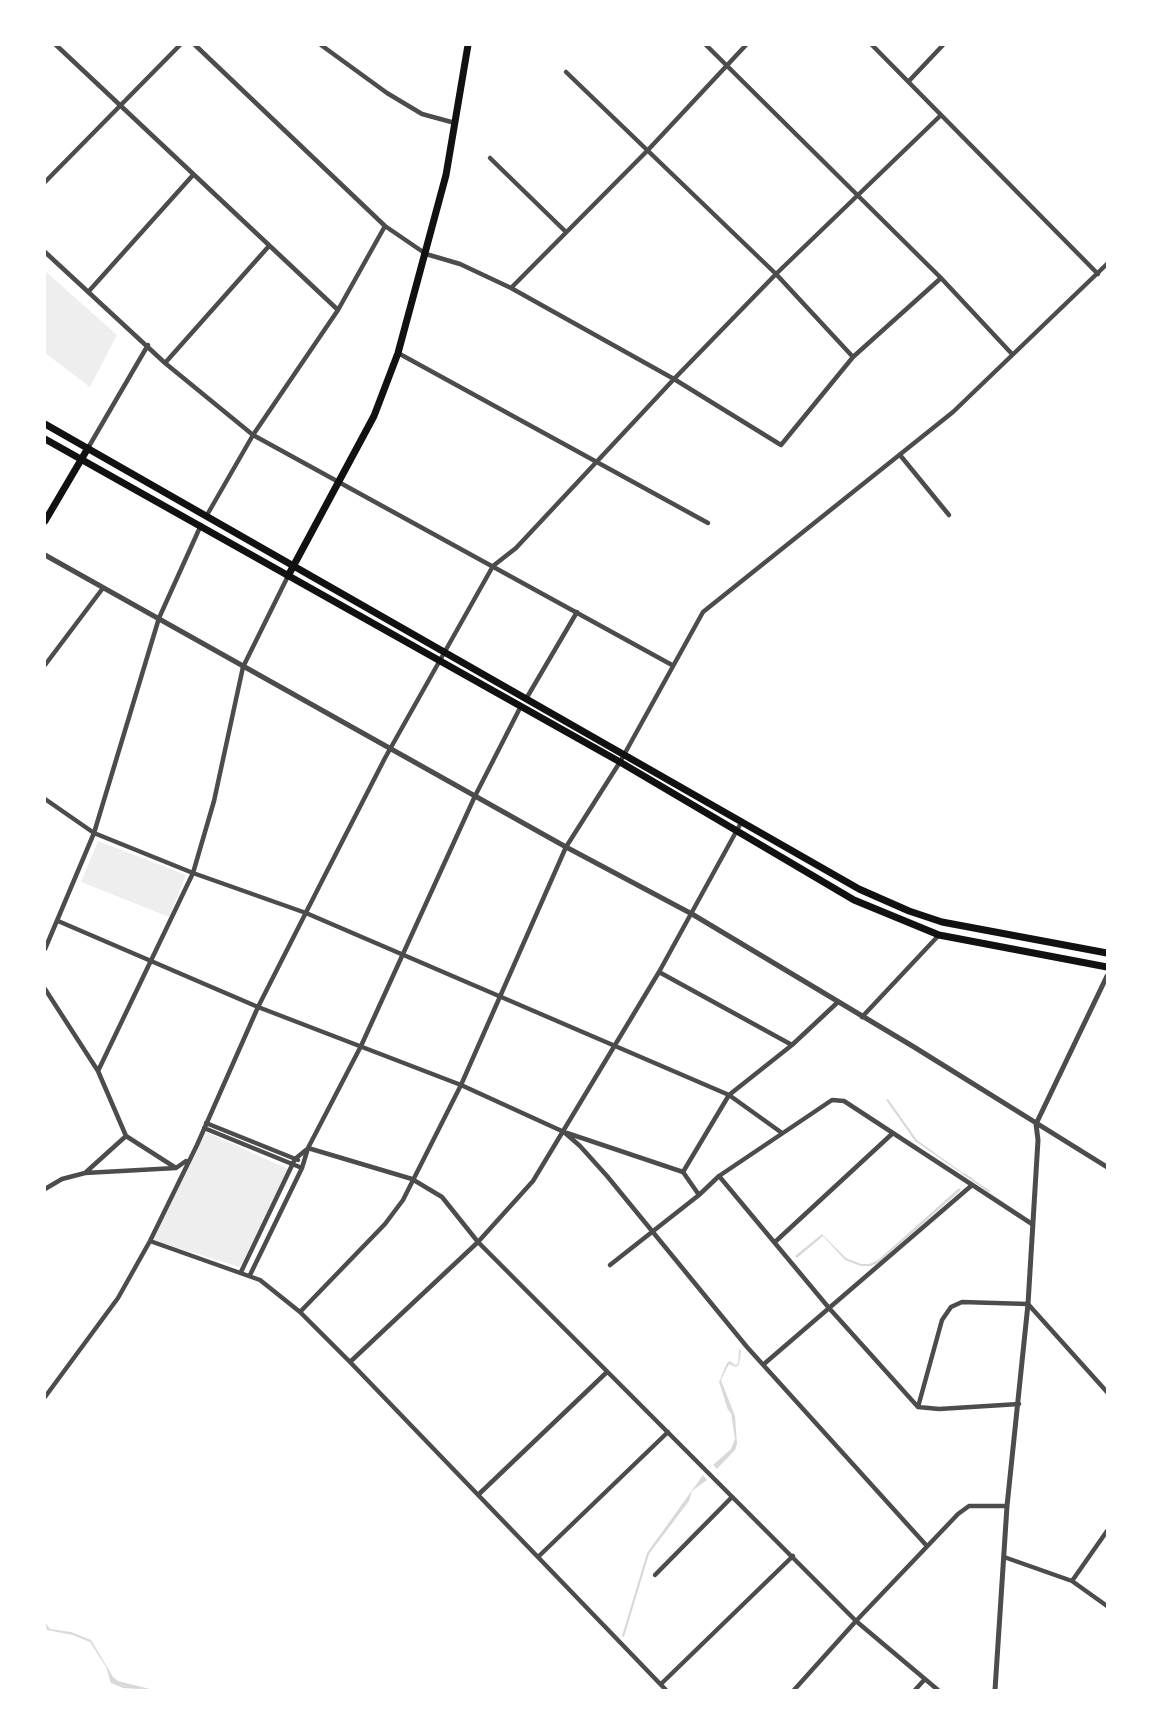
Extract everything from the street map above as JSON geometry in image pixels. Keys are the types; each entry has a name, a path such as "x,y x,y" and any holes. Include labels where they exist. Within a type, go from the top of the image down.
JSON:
{"main road":[{"path":"288,576 374,416 398,353 446,175 468,45"},
{"path":"45,424 859,889 909,911 977,930 1107,954"},
{"path":"45,440 201,525 438,662 620,762 854,900 939,935 1107,967"},
{"path":"45,521 88,448"}],"street":[{"path":"56,45 338,310"},
{"path":"45,182 180,45"},
{"path":"195,45 385,226 426,254 460,264 511,288 674,379 782,445 853,357 941,278"},
{"path":"321,45 387,93 422,114 455,123"},
{"path":"706,45 941,278 1012,354"},
{"path":"511,288 648,150 746,45"},
{"path":"872,45 1098,274"},
{"path":"909,81 943,45"},
{"path":"566,72 776,274 853,357"},
{"path":"45,1397 118,1298 150,1241 258,1007 306,912 390,748 494,566 516,548 596,461 776,274 940,116"},
{"path":"490,159 566,232"},
{"path":"89,291 193,175"},
{"path":"207,515 253,435 338,310 385,226"},
{"path":"165,363 269,246"},
{"path":"45,252 165,363 253,435 341,481 672,665"},
{"path":"300,1312 385,1224 403,1200 461,1085 566,847 620,762 703,612 953,412 1107,264"},
{"path":"88,448 148,345"},
{"path":"398,353 708,523"},
{"path":"900,455 949,515"},
{"path":"45,949 94,833 159,618 201,525"},
{"path":"45,555 566,847 692,914 1107,1167"},
{"path":"98,1071 193,873 214,801 243,667 288,576"},
{"path":"45,665 103,588"},
{"path":"526,699 577,612"},
{"path":"250,1275 308,1148 361,1046 475,796 521,706"},
{"path":"45,799 94,833 193,873 306,912 613,1047 729,1095 782,1133"},
{"path":"350,1362 477,1242 533,1181 659,972 742,821"},
{"path":"57,921 258,1007 461,1085 564,1132 683,1172 699,1196"},
{"path":"862,1017 939,935"},
{"path":"659,972 792,1045"},
{"path":"995,1690 1007,1506 1028,1304 1036,1124 1107,976"},
{"path":"45,989 98,1071 126,1136 176,1168"},
{"path":"683,1172 729,1095 792,1045 838,1002"},
{"path":"610,1265 699,1196 719,1176 825,1103 840,1100 1032,1224"},
{"path":"205,1126 302,1165"},
{"path":"564,1132 580,1146 747,1347 926,1545"},
{"path":"775,1242 893,1133"},
{"path":"85,1173 126,1136"},
{"path":"241,1272 294,1161 308,1148"},
{"path":"308,1148 412,1179 442,1197 477,1242 856,1621 938,1690"},
{"path":"45,1189 62,1179 85,1173 176,1168 188,1160"},
{"path":"719,1176 830,1308 918,1407 939,1409 1019,1404"},
{"path":"764,1364 971,1186"},
{"path":"150,1241 250,1275 260,1280 300,1312 666,1690"},
{"path":"918,1407 934,1344 945,1313 962,1302 1028,1304 1107,1392"},
{"path":"478,1495 607,1372"},
{"path":"538,1557 668,1432"},
{"path":"655,1575 732,1497"},
{"path":"794,1690 926,1545 969,1506 1007,1506"},
{"path":"1072,1581 1107,1531"},
{"path":"661,1684 793,1556"},
{"path":"1005,1557 1072,1581 1107,1606"},
{"path":"915,1690 926,1679"}],"shaded area":[{"path":"45,271 117,335 90,387 45,353"},
{"path":"98,841 186,875 169,917 81,882"},
{"path":"888,1099 917,1140 1016,1211 915,1141 886,1100"},
{"path":"206,1132 288,1169 240,1267 152,1240"},
{"path":"959,1188 961,1190 878,1263 871,1266 861,1266 845,1260 823,1236 797,1258 795,1256 822,1234 846,1258 861,1264 869,1264 878,1260"},
{"path":"739,1349 741,1351 739,1365 736,1367 729,1364 721,1380 735,1416 737,1444 735,1450 717,1469 713,1465 731,1449 735,1439 731,1413 719,1382 727,1363 730,1361 735,1365 738,1364"},
{"path":"703,1475 707,1480 692,1491 689,1501 649,1554 624,1637 622,1636 647,1553"},
{"path":"45,1622 50,1629 71,1632 91,1640 113,1677 118,1681 154,1690 123,1688 111,1683 106,1667 90,1642 73,1635 47,1630"}],"waterway":[{"path":"964,1174 972,1179"},
{"path":"971,1179 989,1191"}]}
